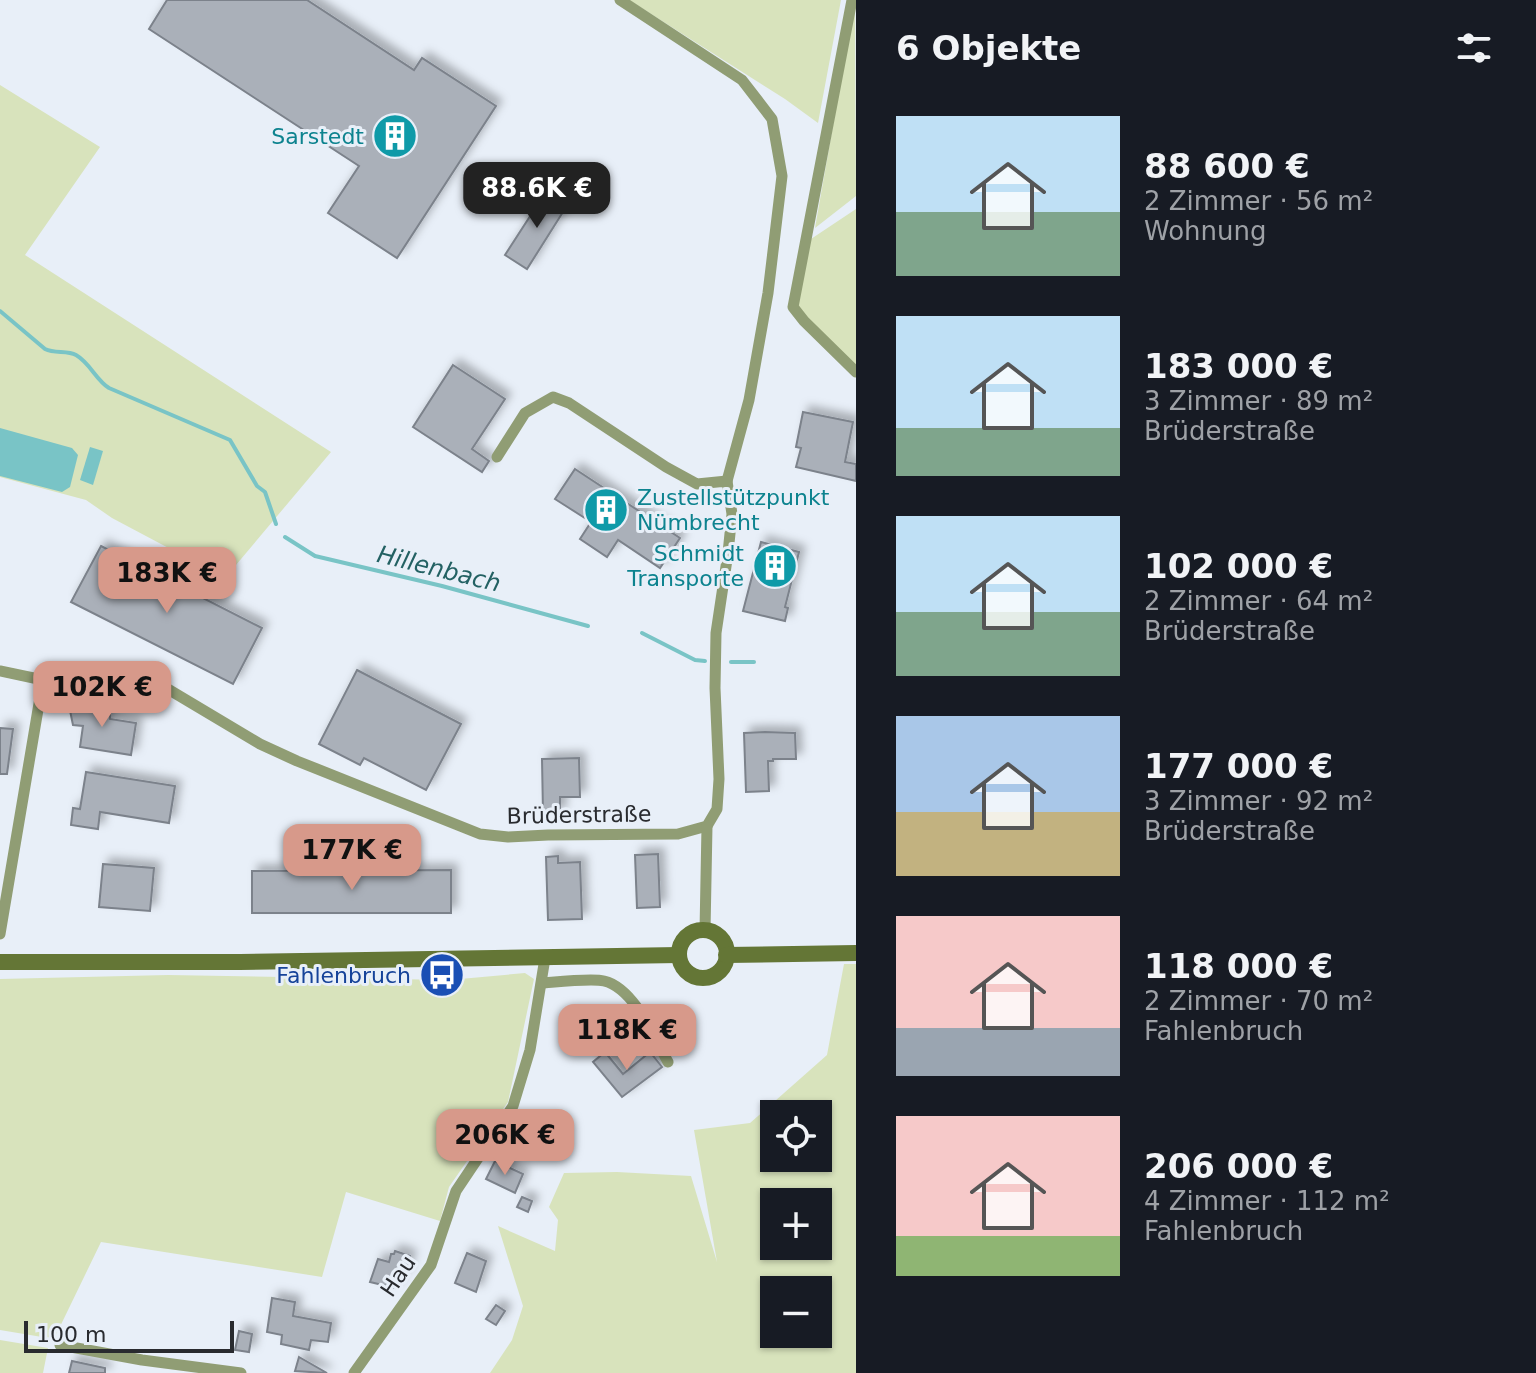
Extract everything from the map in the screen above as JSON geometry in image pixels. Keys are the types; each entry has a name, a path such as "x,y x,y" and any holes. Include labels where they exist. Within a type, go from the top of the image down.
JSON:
{"main road":[{"path":"705,931 718,936 726,955 719,972 704,978 688,974 679,955 681,945 690,934 705,931"},
{"path":"726,955 856,953"},
{"path":"0,962 240,962 679,955"}],"street":[{"path":"620,0 742,80 772,119 782,176 768,293 749,400 727,481 732,514 716,633 719,779 717,809 707,826 705,931"},
{"path":"852,0 793,307 856,372"},
{"path":"497,457 525,413 553,397 569,403 697,484 727,481"},
{"name":"Brüderstraße","path":"0,671 62,681 99,671 141,673 260,744 480,834 508,837 678,834 707,826"},
{"path":"0,934 43,680"},
{"path":"545,958 542,983 604,980 624,990 668,1062"},
{"name":"Hau","path":"354,1373 431,1265 456,1191 513,1106 530,1050 542,983"},
{"path":"60,1345 241,1373"}],"green space":[{"path":"629,0 841,0 818,123 785,99"},
{"path":"855,0 856,196 815,228"},
{"path":"0,85 100,147 25,255 331,452 225,578 112,518 86,500 0,477"},
{"path":"856,209 856,370 793,307 805,243"},
{"path":"844,964 856,964 856,1373 490,1373 512,1340 523,1306 498,1226 555,1251 558,1220 549,1207 564,1173 691,1176 717,1262 694,1130 750,1123 760,1114 760,1172 832,1172 832,1100 776,1100 827,1055"},
{"path":"525,973 534,979 508,1102 449,1187 440,1221 346,1192 322,1277 101,1242 54,1339 0,1330 0,979 168,975 449,980"},
{"path":"0,1340 48,1348 43,1373 0,1373"}],"water":[{"path":"0,428 72,448 78,455 70,487 62,492 0,476"},
{"path":"90,447 103,451 93,485 80,480"}],"building":[{"name":"Sarstedt","path":"167,0 307,0 414,70 422,58 496,106 397,258 328,213 359,166 149,29"},
{"path":"547,190 568,204 527,269 505,255"},
{"path":"453,365 505,399 472,449 489,461 482,472 413,427"},
{"path":"803,412 853,422 845,462 856,464 856,481 796,467 801,448 796,447"},
{"name":"Zustellstützpunkt Nümbrecht","path":"575,469 680,538 660,568 618,540 607,557 580,539 591,522 555,499"},
{"path":"761,542 799,552 785,607 788,608 785,621 743,611"},
{"path":"101,546 262,628 233,684 71,602"},
{"path":"357,670 461,724 426,790 364,758 360,765 319,744"},
{"path":"67,696 104,709 104,713 110,714 110,719 136,723 131,755 80,747 83,726 73,725"},
{"path":"0,728 13,729 7,774 0,774"},
{"path":"744,733 795,733 796,759 768,761 769,791 746,792"},
{"path":"579,758 580,797 560,797 560,813 543,813 542,759"},
{"path":"86,772 175,786 169,823 100,812 98,829 71,825 73,808 80,809"},
{"path":"658,854 660,907 637,908 635,855"},
{"path":"558,856 558,863 580,862 582,919 548,920 546,857"},
{"path":"103,864 154,868 150,911 99,907"},
{"path":"451,870 451,913 252,913 252,871"},
{"path":"605,1052 623,1074 650,1052 662,1067 622,1097 593,1062"},
{"path":"495,1161 523,1174 515,1193 486,1179"},
{"path":"522,1197 532,1201 528,1212 517,1207"},
{"path":"395,1251 410,1256 404,1276 398,1274 395,1288 370,1282 378,1259 389,1262"},
{"path":"467,1253 486,1261 476,1292 455,1283"},
{"path":"272,1298 295,1302 293,1316 331,1323 328,1342 311,1340 309,1350 281,1344 282,1335 267,1332"},
{"path":"496,1305 505,1311 496,1325 486,1319"},
{"path":"239,1331 252,1334 249,1352 235,1350"},
{"path":"299,1357 327,1373 295,1371"},
{"path":"72,1361 105,1368 105,1373 69,1373"}],"waterway":[{"name":"Hillenbach","path":"0,311 45,349 81,358 109,388 230,440 257,486 265,492 276,524"},
{"name":"Hillenbach","path":"285,537 315,556 442,586 588,626"},
{"name":"Hillenbach","path":"642,633 695,660 705,661"},
{"name":"Hillenbach","path":"731,662 754,662"}],"place":[{"name":"Sarstedt","path":"395,136"},
{"name":"Zustellstützpunkt Nümbrecht","path":"606,510"},
{"name":"Schmidt Transporte","path":"775,566"},
{"name":"Fahlenbruch","path":"442,975"}]}
